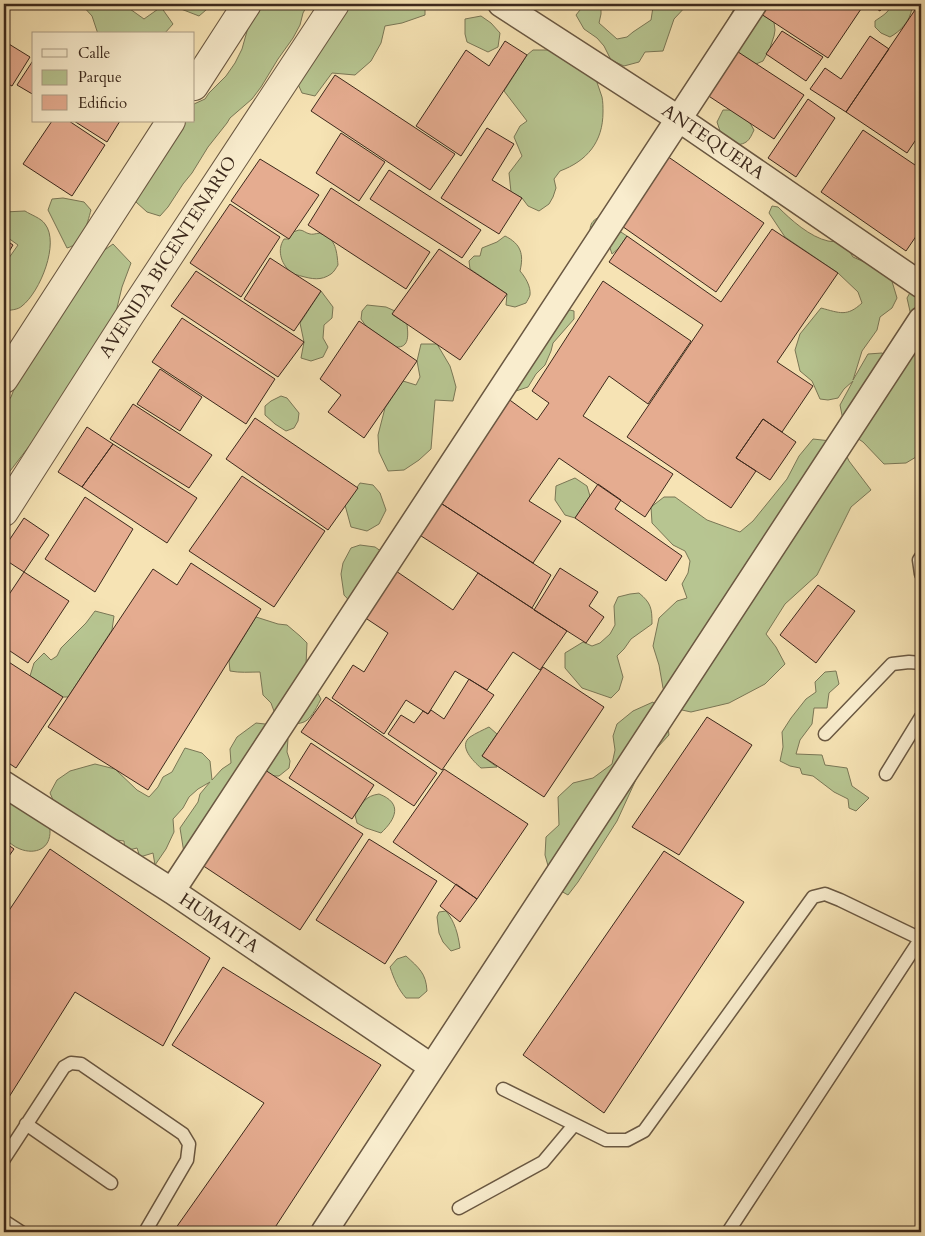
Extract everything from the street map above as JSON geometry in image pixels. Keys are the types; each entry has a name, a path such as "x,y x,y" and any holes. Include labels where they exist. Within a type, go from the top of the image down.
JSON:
{"street":[{"path":"195,84 247,4"},
{"name":"AVENIDA BICENTENARIO","path":"4,512 135,307 336,4"},
{"name":"ANTEQUERA","path":"501,4 679,118 921,285"},
{"path":"172,891 754,4"},
{"path":"4,379 170,122"},
{"path":"324,1232 921,320"},
{"name":"HUMAITA","path":"4,784 172,891 432,1067"}],"lane":[{"path":"921,557 919,560 921,574"},
{"path":"825,734 892,664 921,663"},
{"path":"886,774 921,717"},
{"path":"503,1090 606,1140 627,1140 644,1131 813,897 825,894 921,938 728,1232"},
{"path":"4,1159 64,1067 71,1063 81,1064 184,1134 189,1144 187,1160 144,1232"},
{"path":"26,1124 111,1183"},
{"path":"460,1208 543,1162 574,1125"},
{"path":"4,1221 21,1232"}],"green space":[{"path":"81,4 123,4 144,19 161,7 173,24 166,32 97,32 92,16"},
{"path":"177,4 213,4 199,16 181,9"},
{"path":"264,4 308,4 293,38 252,99 230,118 160,216 147,212 136,202 139,189 174,122 195,122 195,104 205,99 235,63 242,49 249,24"},
{"path":"317,4 425,4 425,15 402,23 385,26 381,43 371,61 355,75 332,73 315,96 302,93 293,73 293,53"},
{"path":"592,4 601,9 599,23 617,39 627,37 651,20 653,7 657,4 688,4 674,19 663,51 645,52 639,62 624,66 611,60 604,46 597,38 584,29 576,15 584,5"},
{"path":"745,4 774,22 775,30 770,48 763,61 756,64 717,54 726,33 725,25 734,9"},
{"path":"894,4 909,4 912,8 904,25 890,37 881,33 875,27 875,21"},
{"path":"481,16 500,33 498,47 488,52 467,42 465,34 465,19"},
{"path":"533,50 573,50 589,59 602,97 603,106 602,123 597,141 592,149 578,162 560,171 554,179 556,188 553,197 549,204 539,211 528,206 522,198 511,192 509,173 522,156 514,137 520,126 527,121 504,91 527,55"},
{"path":"723,110 732,110 750,123 754,130 747,141 735,145 720,131 717,122"},
{"path":"63,198 84,202 91,210 81,238 67,248 48,210 52,199"},
{"path":"772,206 778,207 814,236 828,241 840,241 853,257 882,270 891,278 897,298 892,308 880,317 877,330 862,351 853,380 868,354 882,353 895,363 916,338 907,298 921,273 921,454 906,463 884,464 863,442 845,430 840,405 853,381 838,398 820,399 812,381 800,371 795,350 800,334 821,308 843,313 852,310 862,303 858,292 838,273 785,237 769,213"},
{"path":"25,211 45,224 49,232 49,255 41,279 29,299 22,306 14,310 4,311 4,265 18,245 4,235 4,212"},
{"path":"602,216 613,227 627,236 619,248 612,254 609,245 590,241 592,223"},
{"path":"299,230 310,234 321,233 333,242 338,265 331,274 316,279 309,278 293,274 283,263 280,248 284,239 289,239 293,232"},
{"path":"505,236 515,242 520,250 522,259 520,271 530,288 530,295 526,303 515,307 506,305 507,294 470,269 469,261 474,256 480,256 482,248 497,242"},
{"path":"113,244 131,263 122,287 110,337 4,479 4,407 11,397 20,374 92,259"},
{"path":"321,291 333,307 332,318 324,325 323,338 328,347 323,357 311,361 301,358 304,342 300,323"},
{"path":"367,305 386,307 395,311 393,315 407,324 407,340 404,345 396,347 366,326 361,319 362,311"},
{"path":"561,308 574,311 574,319 553,343 545,365 536,374 528,387 516,391 503,390 496,382 496,373"},
{"path":"421,344 437,344 450,366 456,387 453,401 435,400 431,449 404,470 388,471 379,452 378,435 385,408 403,381 416,385 420,377 417,361"},
{"path":"281,396 287,398 299,413 298,421 294,428 286,431 265,415 265,406"},
{"path":"813,439 840,442 849,461 871,490 851,507 817,575 785,604 766,634 785,664 765,684 729,703 691,712 673,708 663,688 653,646 659,618 677,601 687,598 682,584 688,573 690,561 685,551 673,545 652,523 651,507 664,497 675,497 707,520 740,532 753,521 787,479 799,456"},
{"path":"575,478 587,486 590,496 575,518 565,515 555,500 556,486"},
{"path":"360,483 373,485 380,493 386,510 379,524 367,531 351,527 345,505"},
{"path":"360,545 375,547 385,554 357,609 344,595 341,574 343,563 351,548"},
{"path":"639,593 650,606 652,624 631,639 617,656 623,677 619,690 611,698 582,688 565,668 565,653 583,642 592,646 600,643 610,634 615,625 614,606 618,597"},
{"path":"95,611 114,616 112,630 68,697 63,697 30,676 34,663 44,653 51,660 57,656 61,648"},
{"path":"256,617 287,625 307,643 306,665 311,682 321,699 313,714 305,721 295,724 278,722 271,703 263,695 260,672 230,671 229,661"},
{"path":"836,671 839,684 829,693 827,708 814,708 812,724 800,740 796,754 822,755 825,765 847,768 852,786 869,798 856,811 849,808 848,799 834,792 813,776 802,774 800,768 780,761 783,747 782,732 806,699 816,692 815,682 825,672"},
{"path":"653,702 667,719 669,735 644,762 617,821 568,895 554,887 545,855 546,837 559,825 558,797 573,783 593,778 612,764 615,750 613,736 617,724 633,711"},
{"path":"256,723 274,725 288,739 289,768 279,776 273,776 184,853 180,828 198,802 200,794 210,782 198,789 189,797 183,808 173,819 174,832 166,849 155,865 153,853 140,857 137,848 125,851 124,841 108,839 104,831 91,833 57,809 50,793 57,780 70,771 95,764 115,769 137,790 149,797 158,787 163,777 172,772 185,748 202,753 210,761 212,780 222,769 231,763 230,749 237,737"},
{"path":"489,727 497,734 482,756 497,767 481,768 468,753 466,745 470,737"},
{"path":"4,790 47,819 50,837 41,849 26,851 16,847 4,838"},
{"path":"379,794 392,802 395,812 381,833 357,823 355,815 367,798"},
{"path":"446,911 456,928 460,948 451,951 443,942 439,933 437,917 439,912"},
{"path":"406,956 418,968 425,980 427,991 419,998 406,998 396,984 390,967 397,959"}],"building":[{"path":"759,4 853,4 861,9 828,58 755,10"},
{"path":"869,4 885,4 880,11"},
{"path":"919,4 921,4 921,80 916,88 921,91 921,132 907,153 846,112"},
{"path":"782,31 823,57 806,81 766,54"},
{"path":"870,36 889,49 846,112 810,89 825,68 841,79"},
{"path":"4,41 30,57 12,86 4,82"},
{"path":"505,41 527,55 461,156 416,126 466,50 489,66"},
{"path":"732,48 804,95 774,139 701,91"},
{"path":"32,62 32,94 17,85"},
{"path":"335,75 455,154 430,190 311,111"},
{"path":"808,99 835,118 796,177 768,158"},
{"path":"51,122 70,122 105,145 72,196 23,164"},
{"path":"76,122 119,122 107,142"},
{"path":"487,128 514,144 492,180 522,198 499,234 441,198"},
{"path":"863,130 921,169 921,229 906,251 821,192"},
{"path":"341,133 385,162 359,201 316,173"},
{"path":"667,156 764,223 716,292 619,224"},
{"path":"260,159 319,195 289,239 231,201"},
{"path":"389,170 481,230 462,258 370,199"},
{"path":"331,188 430,252 406,289 308,225"},
{"path":"230,204 280,237 241,297 190,263"},
{"path":"772,229 838,273 777,362 813,386 782,432 763,419 736,458 756,471 731,508 627,437 703,325 609,262 627,236 721,302"},
{"path":"4,239 13,245 4,260"},
{"path":"439,249 507,294 460,360 392,314"},
{"path":"270,258 321,291 294,331 244,299"},
{"path":"196,271 304,342 278,377 171,306"},
{"path":"603,281 691,341 648,404 609,376 583,416 673,474 645,517 559,458 529,501 561,521 533,563 436,500 507,398 537,420 549,403 532,391"},
{"path":"182,318 275,379 246,424 152,362"},
{"path":"359,321 417,361 364,438 328,412 341,395 320,379"},
{"path":"160,369 202,397 180,431 137,404"},
{"path":"133,404 212,455 189,488 110,439"},
{"path":"255,418 358,488 328,530 226,459"},
{"path":"763,419 796,442 770,480 736,458"},
{"path":"87,427 113,444 82,487 58,472"},
{"path":"113,444 197,498 167,543 82,487"},
{"path":"242,476 325,531 274,607 189,551"},
{"path":"598,484 621,500 615,509 682,556 666,581 575,518"},
{"path":"85,497 133,529 95,592 45,559"},
{"path":"436,500 551,575 532,608 415,532"},
{"path":"24,518 49,535 24,572 4,559 4,548"},
{"path":"191,563 261,609 148,790 48,727 153,569 177,585"},
{"path":"560,568 598,592 589,606 604,617 586,643 534,610"},
{"path":"396,571 453,610 478,573 567,631 540,670 513,652 487,690 455,671 428,714 406,700 384,734 332,698 353,665 364,672 388,633 364,617"},
{"path":"24,572 69,601 28,663 4,647 4,602"},
{"path":"818,585 855,611 816,663 780,635"},
{"path":"4,659 63,697 16,768 4,760"},
{"path":"543,667 604,707 544,797 482,756"},
{"path":"469,679 494,695 442,770 388,734 401,715 414,723 423,711 428,714 431,710 444,719"},
{"path":"326,697 437,773 414,806 301,732"},
{"path":"707,717 752,745 679,855 632,827"},
{"path":"311,743 374,785 352,819 289,778"},
{"path":"262,768 363,834 300,930 199,863"},
{"path":"444,769 528,824 477,899 393,842"},
{"path":"369,839 437,881 385,964 316,920"},
{"path":"4,842 14,849 4,863"},
{"path":"50,849 210,958 163,1046 75,992 4,1105 4,918"},
{"path":"664,851 744,902 604,1113 523,1055"},
{"path":"456,884 477,899 460,922 440,906"},
{"path":"223,967 381,1065 272,1232 173,1232 264,1103 172,1045"}]}
